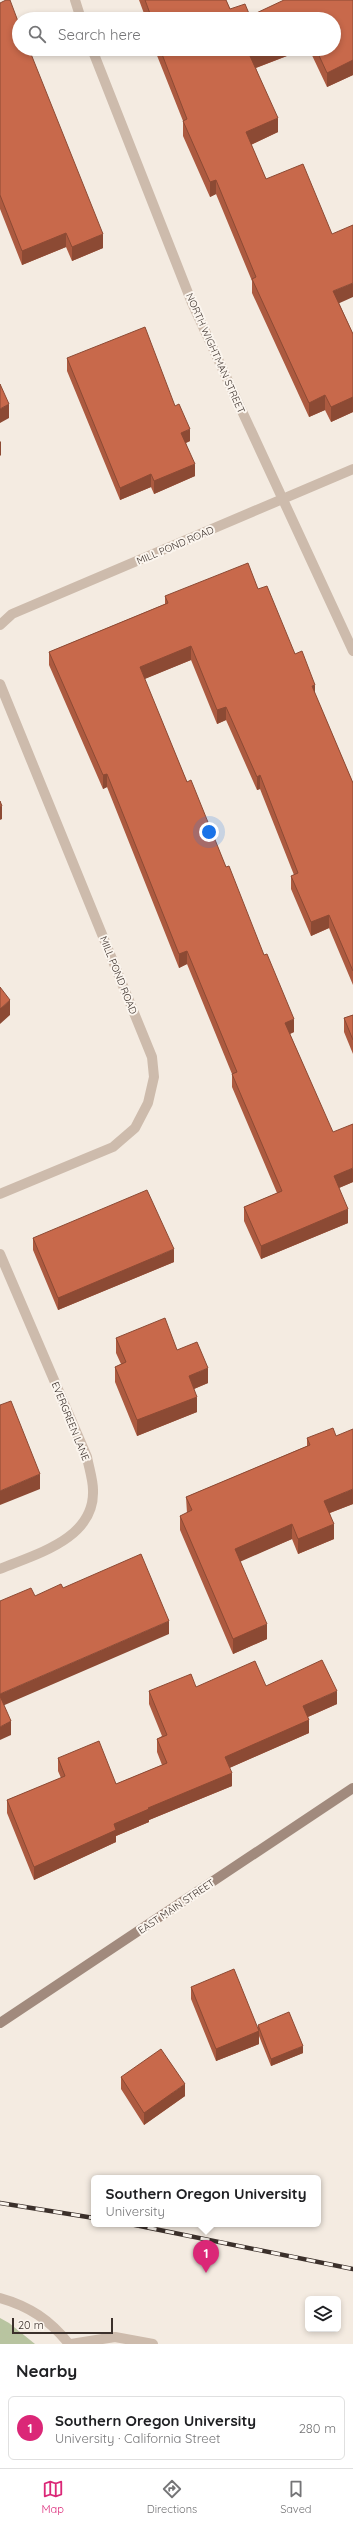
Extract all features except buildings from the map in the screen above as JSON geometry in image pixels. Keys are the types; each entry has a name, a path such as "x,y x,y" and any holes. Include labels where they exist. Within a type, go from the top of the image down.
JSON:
{"street":[{"path":"76,0 79,12"},
{"name":"NORTH WIGHTMAN STREET","path":"95,56 192,303 353,651"},
{"name":"MILL POND ROAD","path":"0,625 12,614 353,469"},
{"name":"MILL POND ROAD","path":"0,684 152,1057 154,1077 148,1103 135,1128 113,1147 0,1194"},
{"name":"EVERGREEN LANE","path":"0,1254 87,1457 93,1491 86,1521 62,1542 0,1569"},
{"name":"EAST MAIN STREET","path":"0,2023 353,1788"},
{"path":"0,2298 22,2304 42,2316 70,2344 115,2337 153,2344"}],"green space":[{"path":"0,2318 9,2323 35,2344 0,2344"}],"railway":[{"path":"0,2203 91,2218"},
{"path":"145,2227 353,2269"}],"place":[{"name":"Southern Oregon University","path":"206,2273"}]}
